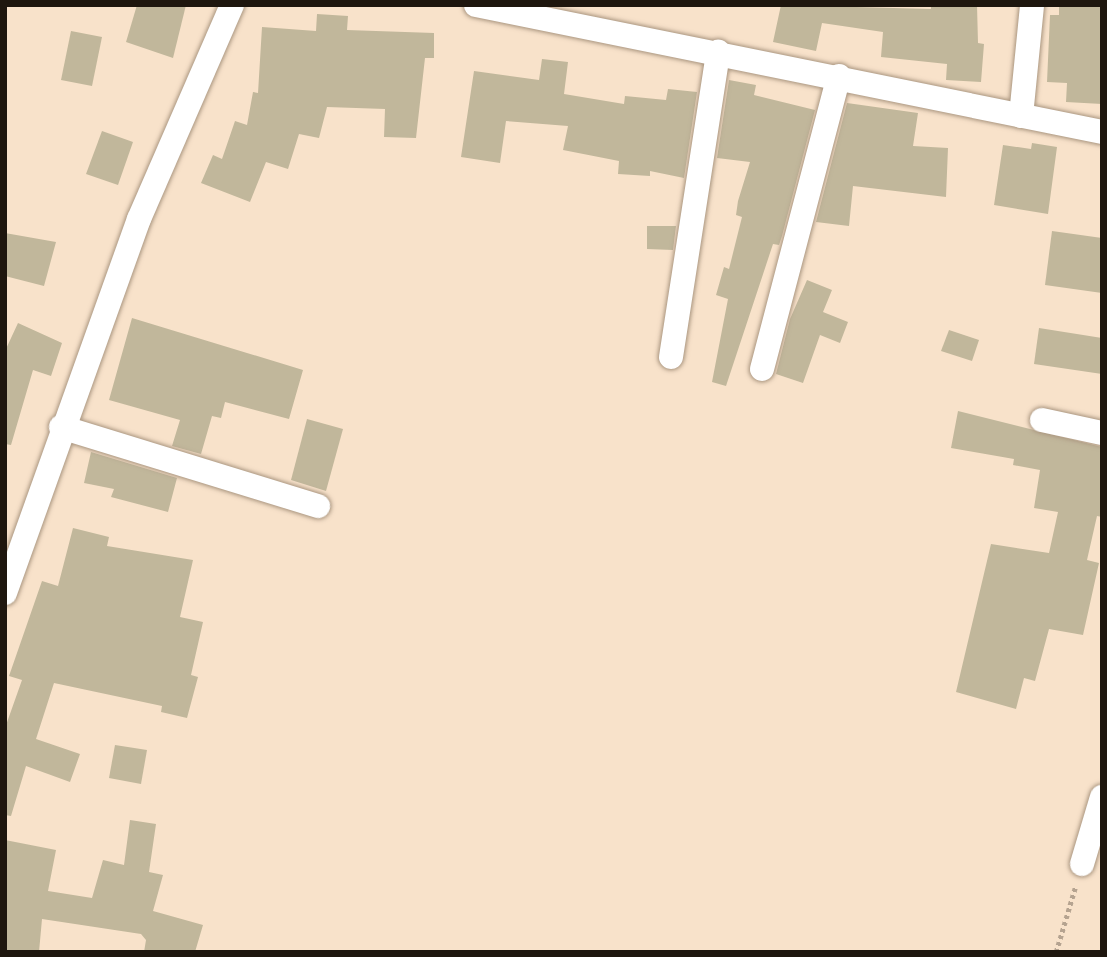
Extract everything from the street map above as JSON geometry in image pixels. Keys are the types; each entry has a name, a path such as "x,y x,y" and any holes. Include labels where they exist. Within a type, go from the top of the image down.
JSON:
{"street":[{"path":"5,593 61,427 139,219 232,5"},
{"path":"477,5 839,76 1102,132"},
{"path":"1021,116 1032,5"},
{"path":"671,357 718,52"},
{"path":"762,369 839,76"},
{"path":"1042,420 1102,432"},
{"path":"61,427 318,506"},
{"path":"1082,864 1102,797"}],"path":[{"path":"1056,952 1082,864"}],"building":[{"path":"137,5 186,5 173,58 126,42"},
{"path":"781,5 931,9 931,5 977,5 978,43 984,44 981,82 946,80 947,64 881,57 883,32 822,23 816,51 773,42"},
{"path":"1059,5 1102,5 1102,104 1066,102 1067,83 1047,82 1050,15 1059,15"},
{"path":"317,14 348,16 347,30 434,33 434,58 425,58 416,138 384,137 385,109 327,107 319,138 299,134 288,169 266,162 250,202 201,183 213,155 222,159 235,121 247,125 253,92 258,93 262,27 316,31"},
{"path":"71,31 102,37 92,86 61,80"},
{"path":"542,59 568,62 564,94 624,104 625,96 666,100 668,89 697,92 684,178 650,171 650,176 618,174 619,161 563,150 568,126 506,121 500,163 461,157 474,71 539,80"},
{"path":"729,80 756,85 754,95 815,110 782,236 779,245 773,244 726,386 712,382 728,299 716,295 724,267 729,269 742,217 736,215 738,201 750,162 717,158"},
{"path":"847,103 918,113 913,146 948,148 946,197 853,186 849,226 816,222"},
{"path":"102,131 133,142 118,185 86,174"},
{"path":"1032,143 1057,147 1048,214 994,205 1003,145 1031,149"},
{"path":"647,226 676,226 673,250 647,249"},
{"path":"1052,231 1102,238 1102,293 1045,285"},
{"path":"5,233 56,242 44,286 5,276"},
{"path":"807,280 832,290 823,312 848,322 840,343 820,335 803,383 776,374 790,319"},
{"path":"132,318 303,370 289,419 225,402 221,418 212,416 201,454 172,446 180,420 109,400"},
{"path":"18,323 62,343 51,376 33,370 11,445 5,444 5,351"},
{"path":"1039,328 1102,338 1102,374 1034,364"},
{"path":"949,330 979,340 972,361 941,351"},
{"path":"958,411 1102,447 1102,517 1097,516 1087,560 1099,563 1083,635 1049,629 1035,681 1024,678 1016,709 956,692 991,544 1049,553 1058,512 1034,508 1040,470 1013,465 1014,459 951,448"},
{"path":"307,419 343,429 326,491 291,480"},
{"path":"91,452 177,478 168,512 111,497 114,489 84,483"},
{"path":"73,528 109,537 107,546 193,560 180,617 203,622 191,675 198,677 187,718 161,712 162,706 54,683 36,739 80,754 70,782 26,766 11,816 5,815 5,728 22,680 9,676 42,581 58,586"},
{"path":"115,745 147,750 141,784 109,778"},
{"path":"130,820 156,824 149,872 163,875 153,911 203,925 195,952 144,952 146,940 141,934 42,919 39,952 5,950 5,840 56,850 48,891 92,898 103,860 124,865"}]}
